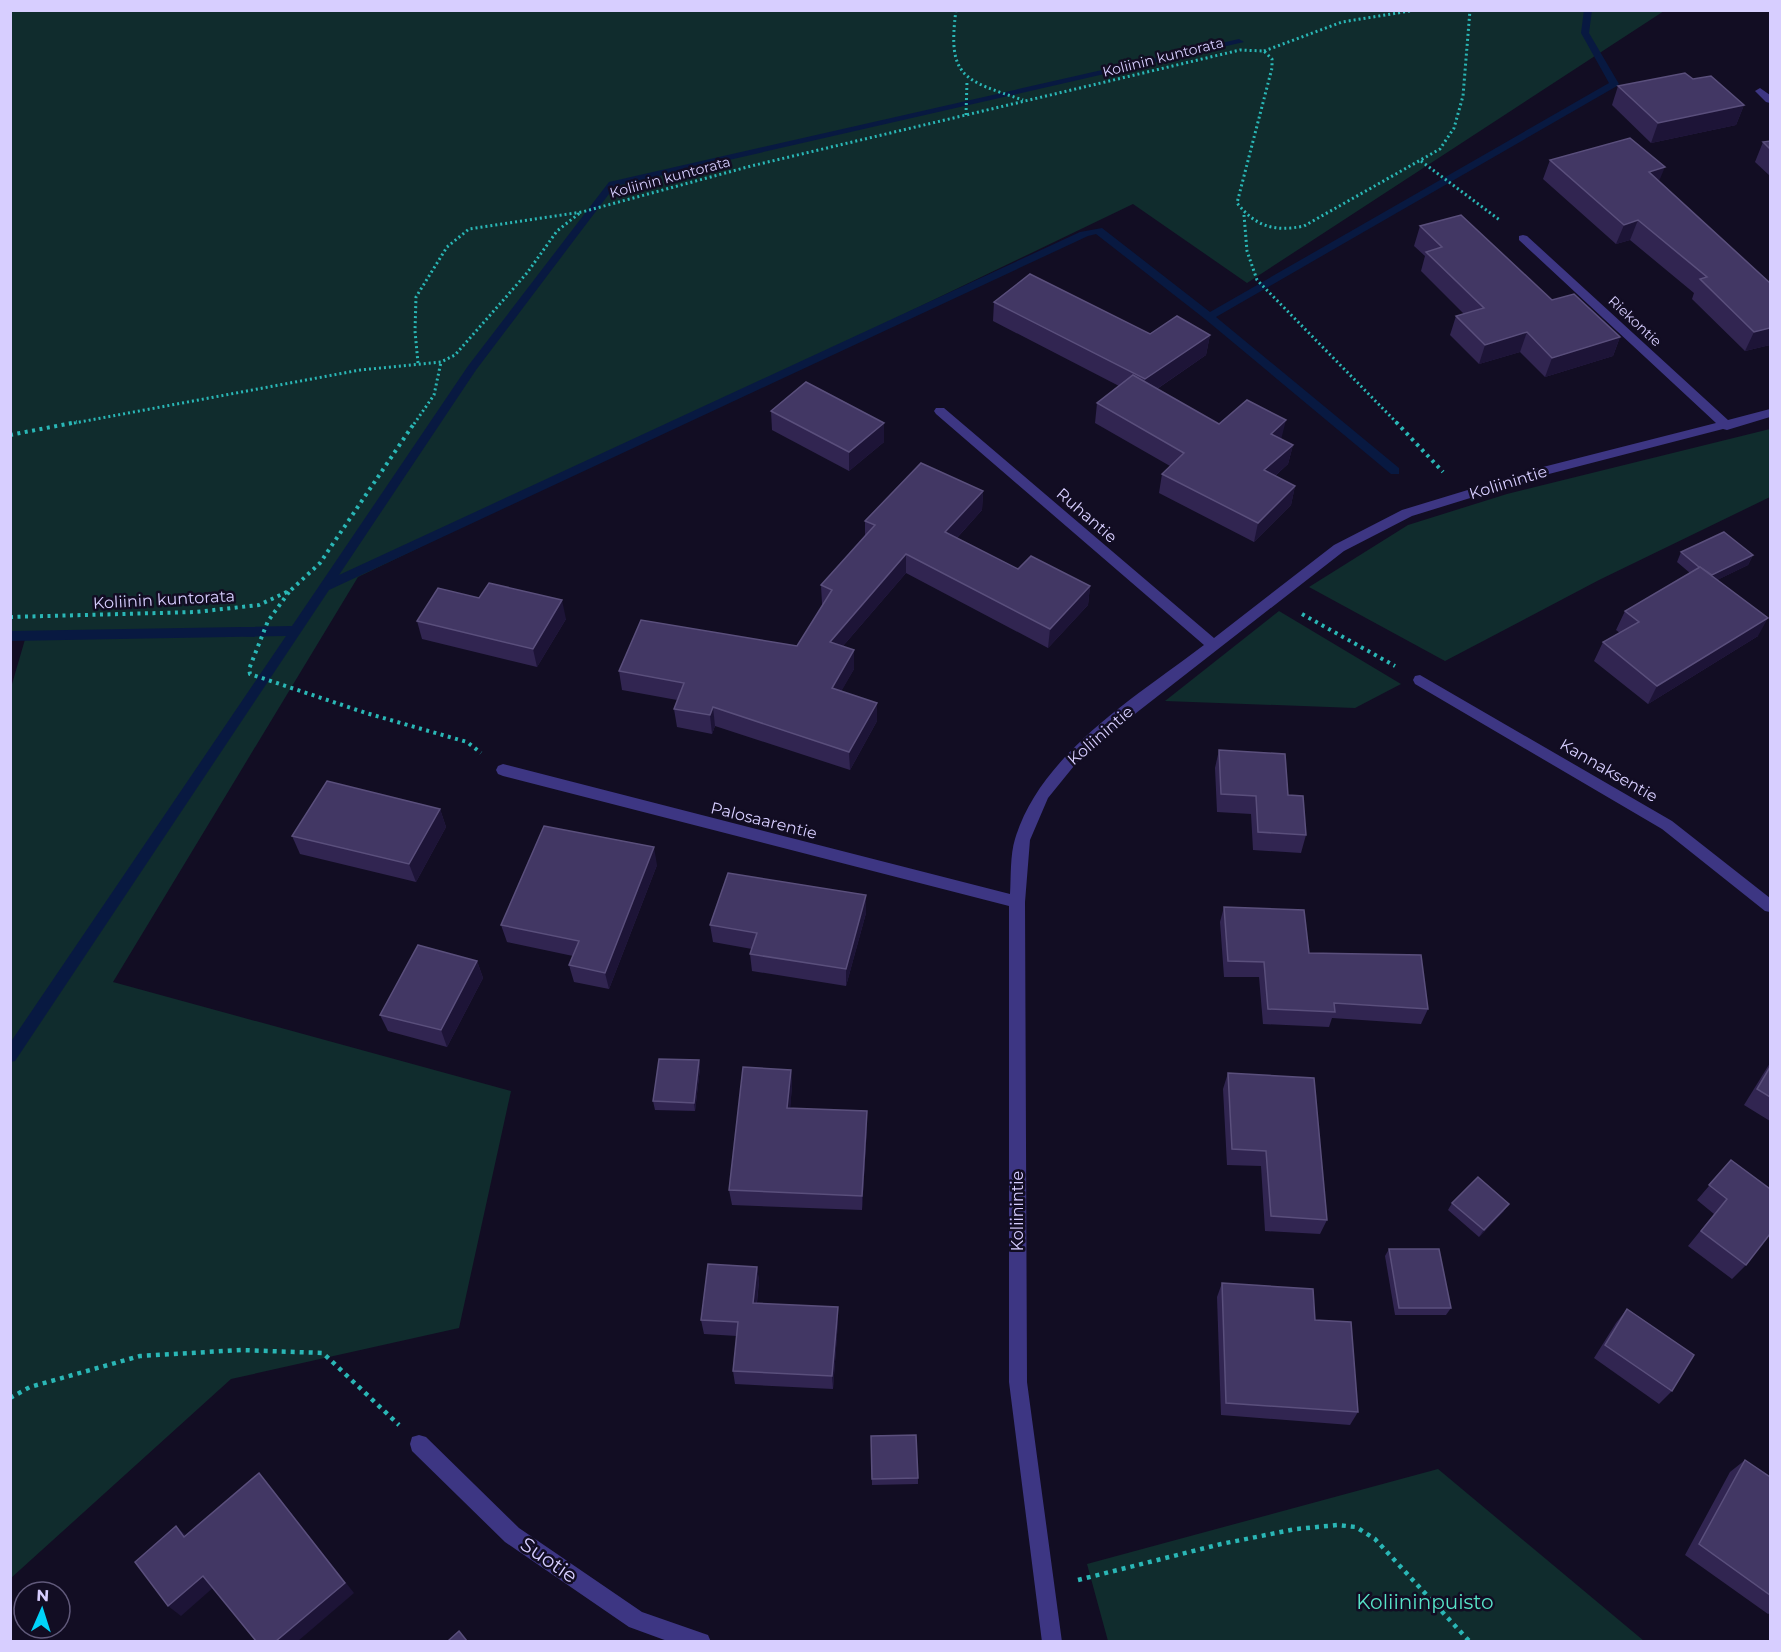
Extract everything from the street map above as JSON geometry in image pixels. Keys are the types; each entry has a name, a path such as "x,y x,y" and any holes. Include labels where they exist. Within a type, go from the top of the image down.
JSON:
{"street":[{"path":"1760,92 1770,100"},
{"name":"Riekontie","path":"1523,238 1727,426"},
{"name":"Ruhantie","path":"940,411 1212,644"},
{"name":"Koliinintie","path":"1052,1641 1018,1382 1017,902 1022,840 1042,795 1082,749 1212,644 1339,548 1407,513 1543,471 1727,426 1770,413"},
{"name":"Kannaksentie","path":"1420,680 1667,825 1770,906"},
{"name":"Palosaarentie","path":"503,770 1017,902"},
{"name":"Suotie","path":"419,1444 512,1535 636,1620 701,1641"}],"path":[{"path":"956,10 952,33 954,63 967,81 1025,101"},
{"path":"1416,10 1342,22 1264,51 1272,59 1272,68 1237,203 1244,213 1260,225 1284,232 1304,226 1440,149 1454,128 1463,96 1470,10"},
{"name":"Koliinin kuntorata","path":"10,617 196,612 259,605 291,590 320,563 434,395 441,362 455,355 527,273 557,231 582,212 750,166 1189,60 1240,50 1264,51"},
{"path":"966,115 967,81"},
{"path":"1421,161 1523,238"},
{"path":"418,363 415,331 416,297 447,247 469,229 582,212"},
{"path":"1244,213 1247,251 1265,290 1420,447 1462,496"},
{"path":"10,435 360,370 441,362"},
{"path":"291,590 268,621 249,669 253,676 366,713 467,742 503,770"},
{"path":"1272,598 1420,680"},
{"path":"10,1398 30,1387 140,1356 241,1350 323,1353 419,1444"},
{"path":"1045,1589 1221,1544 1285,1531 1338,1525 1356,1527 1375,1539 1470,1641"}],"green space":[{"path":"11,10 1664,11 1247,283 1133,204 358,577 113,982 511,1091 459,1328 231,1379 11,1578 10,691 26,636 10,636"},
{"path":"1770,429 1770,497 1599,580 1445,661 1309,587 1408,525 1507,494"},
{"path":"1279,611 1401,684 1355,708 1165,701"},
{"name":"Koliininpuisto","path":"1438,1469 1644,1641 1108,1641 1087,1564"}],"building":[{"path":"1685,73 1693,79 1711,76 1744,105 1658,123 1618,86"},
{"path":"1630,138 1665,167 1649,172 1770,283 1770,328 1754,332 1700,279 1707,277 1638,220 1624,225 1550,160"},
{"path":"1770,141 1770,149 1763,142"},
{"path":"1461,215 1552,300 1574,294 1620,337 1552,358 1527,332 1485,345 1456,316 1484,308 1426,252 1442,247 1420,226"},
{"path":"1030,274 1150,334 1177,316 1210,335 1145,379 994,302"},
{"path":"1133,375 1219,424 1247,400 1286,420 1271,434 1293,445 1264,470 1295,486 1258,523 1162,474 1184,453 1097,403"},
{"path":"806,382 884,423 849,452 771,411"},
{"path":"921,463 983,491 945,532 1018,569 1031,556 1090,586 1050,629 906,554 830,642 854,650 832,688 877,703 849,752 713,707 710,715 674,709 684,683 619,671 641,620 797,646 832,590 821,585 875,525 865,521"},
{"path":"1724,532 1753,555 1712,575 1681,552"},
{"path":"1700,567 1768,618 1657,686 1603,642 1639,622 1625,611"},
{"path":"489,583 562,600 533,649 417,621 438,588 479,598"},
{"path":"1219,750 1285,754 1288,795 1303,796 1306,835 1258,832 1256,796 1221,794"},
{"path":"327,781 440,809 409,864 292,836"},
{"path":"544,826 654,847 605,973 569,965 579,941 501,925"},
{"path":"728,873 866,895 846,969 750,954 757,933 710,925"},
{"path":"1224,907 1304,910 1309,953 1421,955 1428,1009 1334,1003 1335,1012 1268,1009 1264,962 1228,961"},
{"path":"418,945 477,961 441,1030 380,1015"},
{"path":"659,1059 699,1060 694,1103 653,1101"},
{"path":"743,1067 791,1070 787,1108 867,1111 862,1196 729,1190"},
{"path":"1770,1067 1770,1097 1757,1089"},
{"path":"1228,1073 1314,1078 1327,1220 1271,1216 1266,1151 1232,1149"},
{"path":"1731,1160 1770,1189 1770,1234 1746,1265 1701,1231 1727,1199 1709,1185"},
{"path":"1478,1177 1509,1204 1484,1230 1452,1203"},
{"path":"1389,1249 1439,1249 1451,1308 1399,1308"},
{"path":"708,1264 757,1267 753,1303 838,1307 832,1376 733,1371 738,1322 701,1320"},
{"path":"1222,1283 1313,1289 1315,1320 1351,1322 1358,1412 1226,1403"},
{"path":"1627,1309 1694,1355 1672,1391 1605,1345"},
{"path":"916,1435 918,1478 872,1479 871,1436"},
{"path":"1745,1460 1770,1477 1770,1595 1699,1544"},
{"path":"259,1473 345,1583 276,1641 256,1641 203,1576 168,1606 135,1562 176,1526 184,1537"},
{"path":"459,1631 467,1641 448,1641"}],"waterway":[{"path":"1209,317 1614,84 1585,33 1588,10"},
{"path":"325,587 472,368 612,184 1239,42"},
{"path":"325,587 1084,234 1098,230 1209,317"},
{"path":"1209,317 1395,471"},
{"path":"10,1056 325,587"},
{"path":"10,636 293,631"}]}
